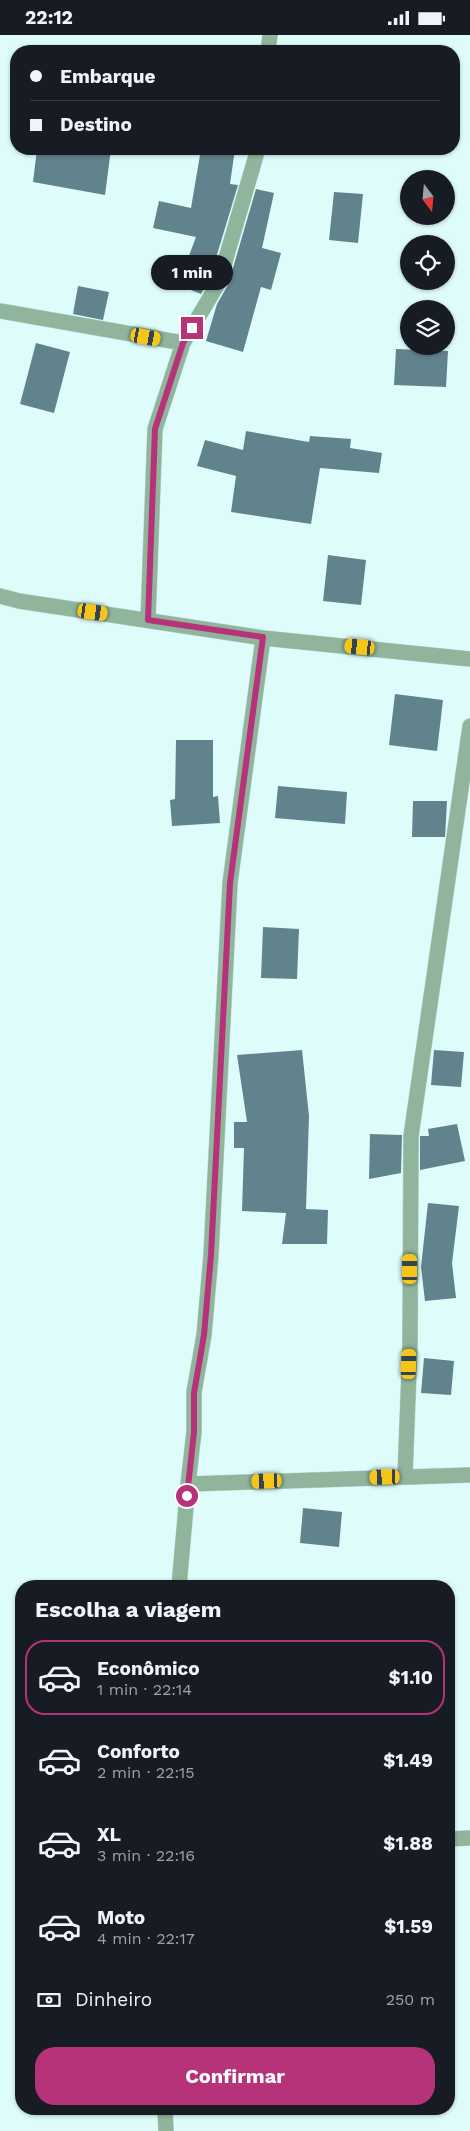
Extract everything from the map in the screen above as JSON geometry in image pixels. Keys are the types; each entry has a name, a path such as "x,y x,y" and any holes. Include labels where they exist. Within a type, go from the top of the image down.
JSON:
{"street":[{"path":"148,620 155,429 183,343 219,282 256,155"},
{"path":"0,311 183,343"},
{"path":"0,595 19,601 263,637 470,659"},
{"path":"180,1580 194,1432 194,1393 204,1335 211,1255 230,883 263,637"},
{"path":"405,1476 410,1345 410,1137 470,725"},
{"path":"188,1484 470,1475"},
{"path":"455,1839 470,1838"},
{"path":"165,2115 166,2131"}],"building":[{"path":"36,155 110,155 105,195 33,182"},
{"path":"200,155 234,155 230,184 238,185 210,278 201,294 178,285 196,237 153,228 159,201 191,208"},
{"path":"256,189 274,193 262,248 281,253 271,290 261,287 243,352 206,341 217,304 228,285"},
{"path":"334,192 363,194 358,243 329,240"},
{"path":"78,286 109,292 103,320 73,314"},
{"path":"36,343 70,352 54,413 20,404"},
{"path":"396,349 400,349 400,355 448,355 446,387 394,385"},
{"path":"246,431 309,442 310,436 351,439 350,448 382,453 379,473 320,468 311,524 231,512 236,476 197,466 205,440 243,450"},
{"path":"328,555 366,560 361,605 323,601"},
{"path":"395,694 443,700 437,751 389,745"},
{"path":"176,740 213,740 213,797 218,796 220,823 172,826 170,800 175,799"},
{"path":"278,786 347,792 345,824 275,818"},
{"path":"413,801 447,801 445,837 412,837"},
{"path":"263,927 299,929 297,979 261,978"},
{"path":"302,1050 309,1116 306,1209 328,1210 327,1244 282,1244 286,1213 242,1211 244,1148 234,1148 234,1122 247,1122 237,1055"},
{"path":"434,1050 464,1052 461,1087 431,1085"},
{"path":"457,1124 465,1161 420,1170 420,1136 429,1136 428,1129"},
{"path":"370,1134 402,1135 401,1173 369,1179"},
{"path":"428,1203 459,1206 452,1263 456,1298 425,1301 421,1267"},
{"path":"424,1358 454,1361 451,1395 421,1393"},
{"path":"303,1508 342,1512 339,1547 300,1543"}],"route":[{"path":"187,1496 194,1432 194,1393 204,1335 211,1255 230,883 263,637 148,620 155,429 183,343 192,328"}]}
